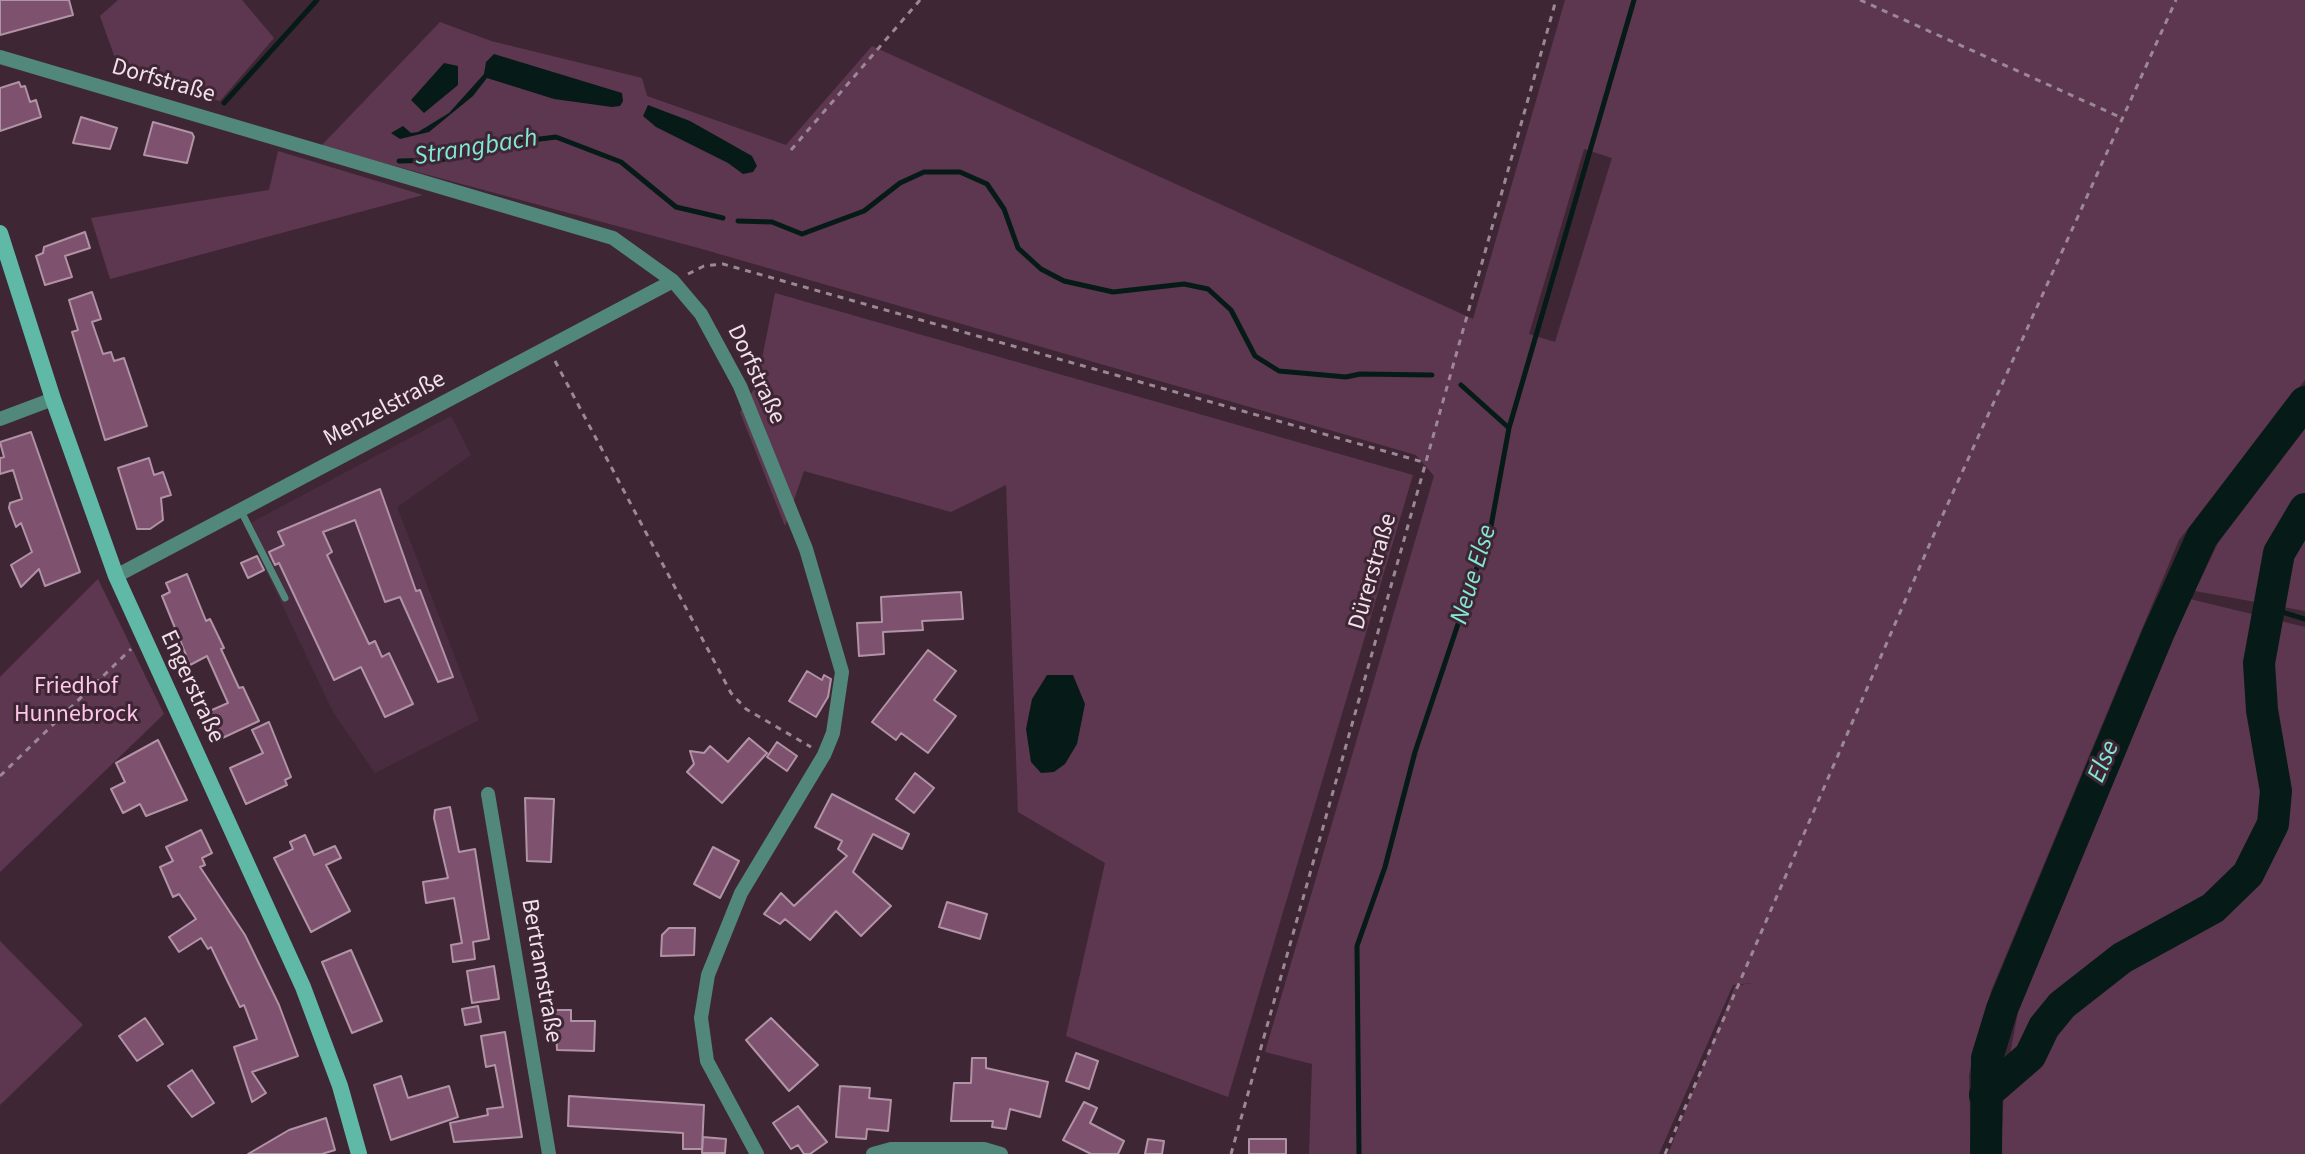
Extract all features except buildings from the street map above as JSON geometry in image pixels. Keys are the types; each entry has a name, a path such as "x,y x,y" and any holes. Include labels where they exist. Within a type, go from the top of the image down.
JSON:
{"main road":[{"name":"Engerstraße","path":"1,242 116,576 303,987 340,1086 359,1154"}],"street":[{"name":"Dorfstraße","path":"0,57 613,238 673,281 701,314 740,386 806,549 842,672 833,733 824,755 741,893 708,975 701,1018 707,1061 757,1154"},
{"name":"Menzelstraße","path":"116,576 673,281"},
{"path":"0,419 53,399"},
{"name":"Bertramstraße","path":"488,794 549,1154"},
{"path":"873,1154 891,1149 984,1149 1001,1154"}],"lane":[{"path":"241,511 285,598"}],"path":[{"path":"791,150 920,0"},
{"name":"Dürerstraße","path":"1231,1154 1423,462 1556,0"},
{"path":"1860,0 2122,118"},
{"path":"1665,1154 1931,541 2176,0"},
{"path":"673,281 704,266 723,264 1423,462"},
{"path":"549,349 731,693 746,709 824,755"},
{"path":"0,776 142,638"}],"shaded area":[{"path":"494,54 622,93 623,101 620,106 612,107 554,99 487,78 473,96 429,132 400,139 391,133 403,126 411,133 418,132 449,113 484,74 486,62"},
{"path":"444,63 458,66 458,85 424,113 411,100"},
{"path":"648,105 690,121 752,156 757,166 753,172 743,174 728,163 656,127 643,116"},
{"path":"451,416 471,455 397,507 479,720 375,773 333,712 245,526"},
{"path":"1047,675 1073,675 1085,704 1077,744 1065,764 1054,772 1041,773 1031,762 1026,729 1032,699"}],"green space":[{"path":"118,0 242,0 274,38 220,101 120,72 100,16"},
{"path":"1565,0 2305,0 2305,380 2179,540 1991,991 1969,1075 1971,1154 1668,1154 1735,986 1752,983 1733,985 1659,1154 1309,1154 1312,1064 1265,1052 1434,476 1416,455 702,249 321,146 440,22 491,41 642,78 647,96 786,145 872,46 1473,319","holes":["1584,149 1612,158 1555,342 1529,334"]},
{"path":"278,151 423,195 110,279 91,218 269,190"},
{"path":"775,293 1413,475 1228,1097 1066,1036 1105,863 1018,812 1006,485 951,512 804,471 785,526 740,412 757,384"},
{"path":"2305,429 2305,611 2195,591 2219,541"},
{"name":"Friedhof Hunnebrock","path":"98,579 164,714 0,872 0,677"},
{"path":"2190,599 2305,627 2305,1154 2001,1154 2004,1086 2019,1007"},
{"path":"0,941 83,1025 0,1105"}],"waterway":[{"path":"224,103 317,0"},
{"name":"Neue Else","path":"1359,1154 1357,946 1385,867 1415,752 1491,526 1509,428 1634,0"},
{"name":"Strangbach","path":"399,161 440,160 516,142 556,137 621,162 676,207 723,218"},
{"path":"738,221 772,222 802,234 864,211 900,183 924,172 960,172 987,184 1004,209 1018,248 1041,269 1064,281 1113,292 1184,284 1208,289 1231,310 1255,356 1279,371 1346,377 1360,374 1432,375"},
{"path":"1461,385 1509,428"},
{"name":"Else","path":"1986,1154 1987,1058 2002,1009 2158,634 2202,537 2305,402"},
{"path":"1985,1095 2030,1056 2044,1027 2062,1005 2122,958 2213,908 2248,874 2273,824 2276,791 2262,710 2259,663 2279,553 2305,509"},
{"path":"2269,608 2305,619"}]}
